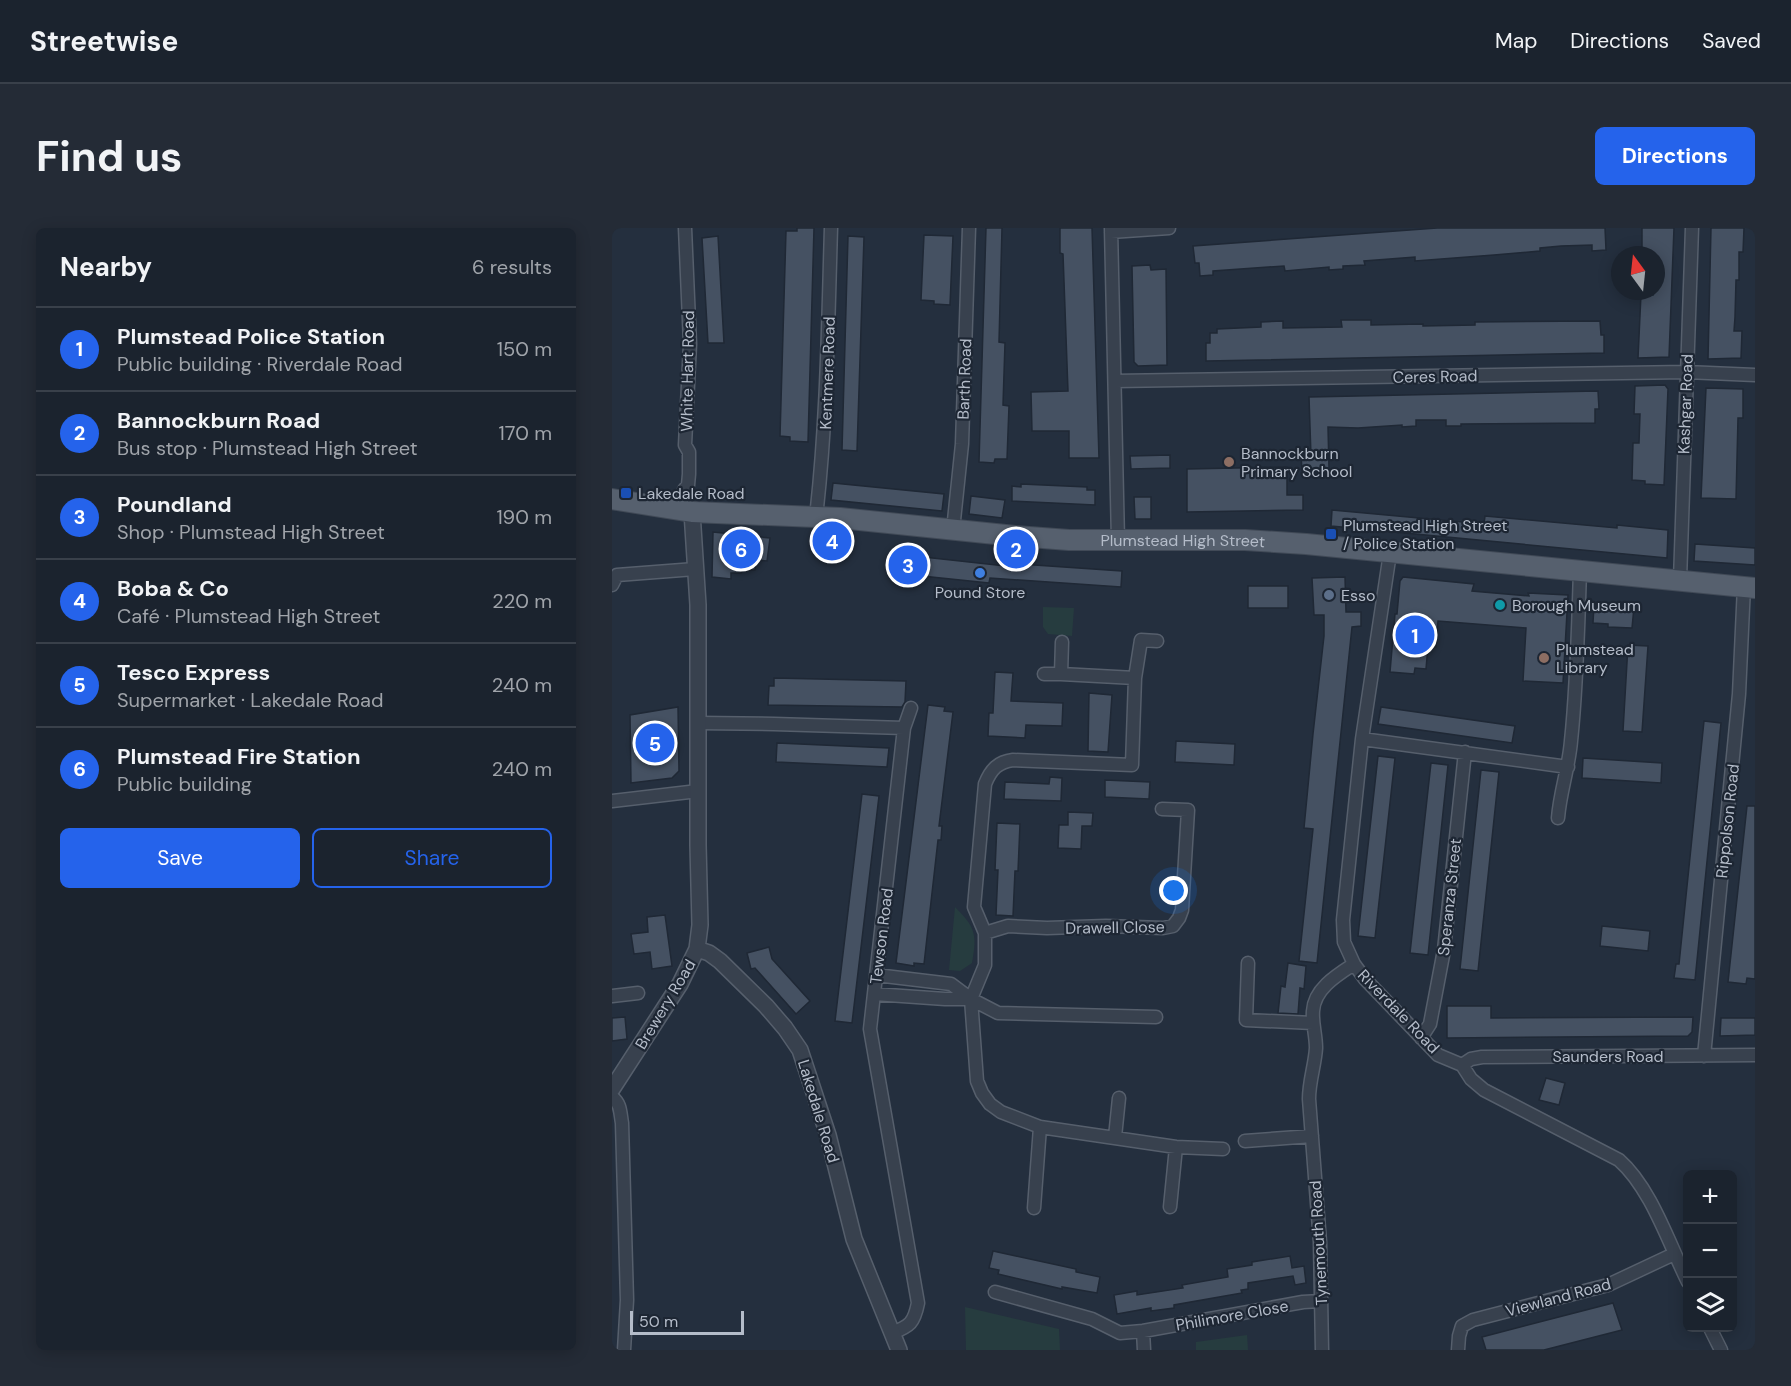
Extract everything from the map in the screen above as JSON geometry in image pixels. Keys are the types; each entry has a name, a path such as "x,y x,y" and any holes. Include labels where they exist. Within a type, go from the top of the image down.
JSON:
{"main road":[{"name":"Plumstead High Street","path":"612,499 687,511 840,518 1069,540 1245,540 1750,587"}],"street":[{"name":"White Hart Road","path":"686,228 690,344 685,445 689,452 688,485 684,490 687,511"},
{"name":"Kentmere Road","path":"816,517 824,440 831,228"},
{"name":"Barth Road","path":"954,530 962,444 969,228"},
{"path":"1118,541 1111,230 1169,228"},
{"name":"Kashgar Road","path":"1680,580 1692,228"},
{"name":"Ceres Road","path":"1115,381 1686,372 1755,375"},
{"path":"687,511 698,605 700,925 697,949"},
{"name":"Riverdale Road","path":"1390,553 1362,739 1342,932 1344,942 1365,979 1438,1054 1462,1065 1471,1079 1484,1090 1619,1160 1629,1169 1648,1196 1686,1278"},
{"path":"612,585 617,576 695,569"},
{"path":"1558,818 1572,739 1580,571"},
{"name":"Rippolson Road","path":"1704,1056 1750,587"},
{"path":"1157,640 1141,640 1135,678 1132,765 1013,760 1003,761 989,775 986,784 974,907 985,933 986,966 971,999 977,1081 990,1104 1000,1112 1040,1127 1176,1147 1223,1149"},
{"path":"1061,674 1062,642"},
{"path":"1044,674 1135,678"},
{"path":"698,723 904,728 911,708"},
{"name":"Tewson Road","path":"892,1333 908,1326 916,1316 918,1304 870,1029 904,728"},
{"path":"1362,739 1568,767"},
{"name":"Speranza Street","path":"1421,1038 1430,1024 1444,950 1465,752"},
{"path":"612,801 698,791"},
{"name":"Drawell Close","path":"985,933 1008,926 1163,928 1173,926 1182,910 1188,810 1162,809"},
{"name":"Brewery Road","path":"612,1089 680,984 697,949"},
{"name":"Lakedale Road","path":"697,949 709,953 724,965 766,1006 786,1028 800,1050 828,1135 854,1239 899,1350"},
{"path":"1248,963 1246,1020 1313,1023"},
{"name":"Tynemouth Road","path":"1322,1350 1320,1242 1309,1099 1309,1084 1316,1050 1312,1010 1316,997 1325,986 1354,963"},
{"path":"876,975 951,984 971,999 998,1013 1156,1017"},
{"path":"612,996 638,993"},
{"path":"874,994 971,999"},
{"name":"Saunders Road","path":"1462,1065 1471,1059 1482,1057 1755,1055"},
{"path":"612,1097 620,1106 622,1123 627,1300 624,1350"},
{"path":"1115,1137 1119,1098"},
{"path":"1035,1208 1040,1127"},
{"path":"1245,1141 1312,1136"},
{"path":"1170,1207 1176,1147"},
{"name":"Viewland Road","path":"1458,1350 1462,1326 1473,1320 1608,1286 1674,1254"},
{"name":"Philimore Close","path":"995,1292 1092,1319 1120,1333 1143,1331 1303,1302 1321,1301"},
{"path":"1143,1331 1144,1350"},
{"path":"1712,1332 1721,1350"}],"green space":[{"path":"1043,607 1074,608 1072,636 1048,634 1043,627"},
{"path":"955,907 971,926 974,938 972,963 960,971 949,970"},
{"path":"965,1307 1059,1329 1060,1350 966,1350"},
{"path":"1247,1335 1248,1350 1196,1350 1196,1342"}],"building":[{"path":"797,228 814,228 808,442 790,441 790,437 780,436 786,231 797,231"},
{"path":"986,228 1002,228 999,342 1005,343 1003,405 1009,406 1007,459 995,459 994,463 979,462"},
{"path":"1060,228 1092,228 1099,458 1069,458 1069,431 1032,431 1031,392 1068,391"},
{"path":"1437,228 1605,228 1606,250 1592,251 1592,245 1561,246 1540,248 1540,251 1494,255 1415,261 1415,257 1364,261 1365,265 1343,266 1343,269 1329,270 1329,267 1285,271 1284,266 1213,271 1213,275 1200,276 1199,263 1195,263 1193,246"},
{"path":"1642,228 1674,228 1669,357 1638,358 1641,300 1665,300 1665,246 1642,246"},
{"path":"1711,228 1744,228 1743,252 1739,252 1739,280 1736,280 1734,331 1742,331 1741,358 1708,359"},
{"path":"924,235 953,236 950,305 921,300"},
{"path":"718,236 724,343 708,343 702,238"},
{"path":"848,236 864,237 857,451 842,450"},
{"path":"1150,265 1151,270 1166,269 1167,365 1138,366 1134,362 1132,266"},
{"path":"1341,320 1371,320 1371,325 1423,324 1423,326 1475,325 1475,322 1600,321 1601,335 1604,335 1604,353 1206,361 1206,343 1210,343 1210,333 1217,333 1217,329 1261,327 1261,322 1283,321 1283,328 1342,327"},
{"path":"1665,385 1668,389 1664,485 1645,484 1645,481 1632,480 1633,443 1639,443 1640,414 1634,414 1635,386"},
{"path":"1706,388 1743,389 1743,418 1738,418 1736,499 1701,498"},
{"path":"1598,391 1599,409 1595,409 1595,423 1446,426 1446,420 1416,420 1416,426 1328,427 1329,468 1302,469 1301,456 1311,456 1309,397"},
{"path":"1170,455 1170,468 1131,469 1130,456"},
{"path":"1287,467 1287,495 1303,495 1303,510 1187,512 1187,469"},
{"path":"833,483 944,494 942,511 831,500"},
{"path":"1021,484 1087,487 1087,490 1095,490 1095,505 1012,501 1012,486 1021,487"},
{"path":"971,496 1005,500 1002,518 969,514"},
{"path":"1134,497 1151,497 1151,519 1135,519"},
{"path":"1332,510 1484,524 1485,516 1617,528 1617,525 1668,530 1667,558 1331,526"},
{"path":"713,532 770,538 767,561 756,560 755,570 731,573 731,579 712,577"},
{"path":"1695,544 1755,548 1755,565 1694,561"},
{"path":"896,554 1005,566 1005,563 1122,571 1121,587 990,578 989,583 893,573"},
{"path":"1345,577 1346,612 1361,612 1361,626 1352,627 1317,963 1299,961 1313,829 1304,828 1324,636 1324,615 1314,615 1312,578"},
{"path":"1403,577 1474,584 1472,591 1529,596 1528,593 1568,595 1563,683 1523,681 1526,628 1438,621 1436,647 1428,646 1426,669 1415,668 1414,674 1390,672 1395,614 1397,614 1400,581"},
{"path":"1248,586 1288,586 1288,608 1248,608"},
{"path":"1594,604 1634,607 1632,628 1608,627 1608,624 1593,623"},
{"path":"1628,645 1648,646 1642,732 1623,731"},
{"path":"995,672 1013,673 1011,701 1063,703 1062,726 1026,725 1025,738 988,736 989,713 993,713"},
{"path":"774,678 906,681 905,702 902,707 768,705 769,686 774,686"},
{"path":"1089,693 1112,695 1108,752 1088,751"},
{"path":"928,705 945,707 944,711 953,712 939,826 942,826 941,840 938,840 924,964 914,963 914,966 896,963"},
{"path":"678,707 679,771 672,778 631,783 630,715"},
{"path":"1381,707 1515,726 1512,743 1378,724"},
{"path":"1704,721 1721,723 1695,980 1674,978 1676,964 1679,964"},
{"path":"1176,741 1235,744 1234,765 1175,762"},
{"path":"777,743 889,748 887,767 776,762"},
{"path":"1378,756 1395,758 1375,938 1358,936"},
{"path":"1583,758 1662,763 1661,783 1582,778"},
{"path":"1431,763 1448,765 1428,955 1410,953"},
{"path":"1481,770 1499,772 1478,971 1460,969"},
{"path":"1050,777 1062,778 1061,801 1004,799 1005,782 1049,784"},
{"path":"1105,780 1150,782 1149,799 1105,797"},
{"path":"862,794 879,796 852,1023 835,1021"},
{"path":"1747,806 1755,806 1755,979 1747,978 1746,984 1728,982"},
{"path":"1068,812 1093,813 1092,826 1082,826 1081,849 1058,848 1059,825 1068,825"},
{"path":"997,823 1020,824 1013,916 996,915"},
{"path":"665,915 672,966 652,969 650,952 634,954 631,934 648,932 647,917"},
{"path":"1602,926 1650,931 1648,951 1600,946"},
{"path":"769,947 772,959 810,1001 796,1014 755,968 751,969 747,953"},
{"path":"1288,963 1306,966 1304,989 1300,988 1298,1014 1278,1013 1281,986 1285,987"},
{"path":"1447,1006 1491,1006 1491,1018 1693,1017 1692,1032 1688,1036 1447,1038"},
{"path":"625,1017 627,1039 612,1041 612,1018"},
{"path":"1721,1018 1755,1018 1755,1035 1720,1036"},
{"path":"1546,1078 1565,1083 1559,1105 1539,1100"},
{"path":"993,1251 1076,1269 1076,1272 1100,1277 1097,1293 1062,1287 1062,1289 998,1274 999,1270 989,1268"},
{"path":"1290,1256 1292,1268 1304,1266 1306,1283 1295,1285 1293,1276 1248,1283 1248,1289 1241,1290 1242,1293 1174,1305 1174,1308 1151,1311 1151,1308 1117,1314 1114,1295 1137,1291 1137,1295 1183,1288 1182,1285 1228,1277 1227,1269 1252,1265 1252,1262"},
{"path":"1613,1303 1622,1330 1544,1350 1486,1350 1482,1337"}],"place":[{"name":"Bannockburn Primary School","path":"1229,462"},
{"name":"Lakedale Road","path":"626,493"},
{"name":"Plumstead High Street / Police Station","path":"1331,534"},
{"name":"Boba & Co","path":"832,541"},
{"name":"Plumstead Fire Station","path":"741,549"},
{"name":"Bannockburn Road","path":"1016,549"},
{"name":"Poundland","path":"908,565"},
{"name":"Pound Store","path":"980,573"},
{"name":"Esso","path":"1329,595"},
{"name":"Borough Museum","path":"1500,605"},
{"name":"Plumstead Police Station","path":"1415,635"},
{"name":"Plumstead Library","path":"1544,658"},
{"name":"Tesco Express","path":"655,743"}]}
